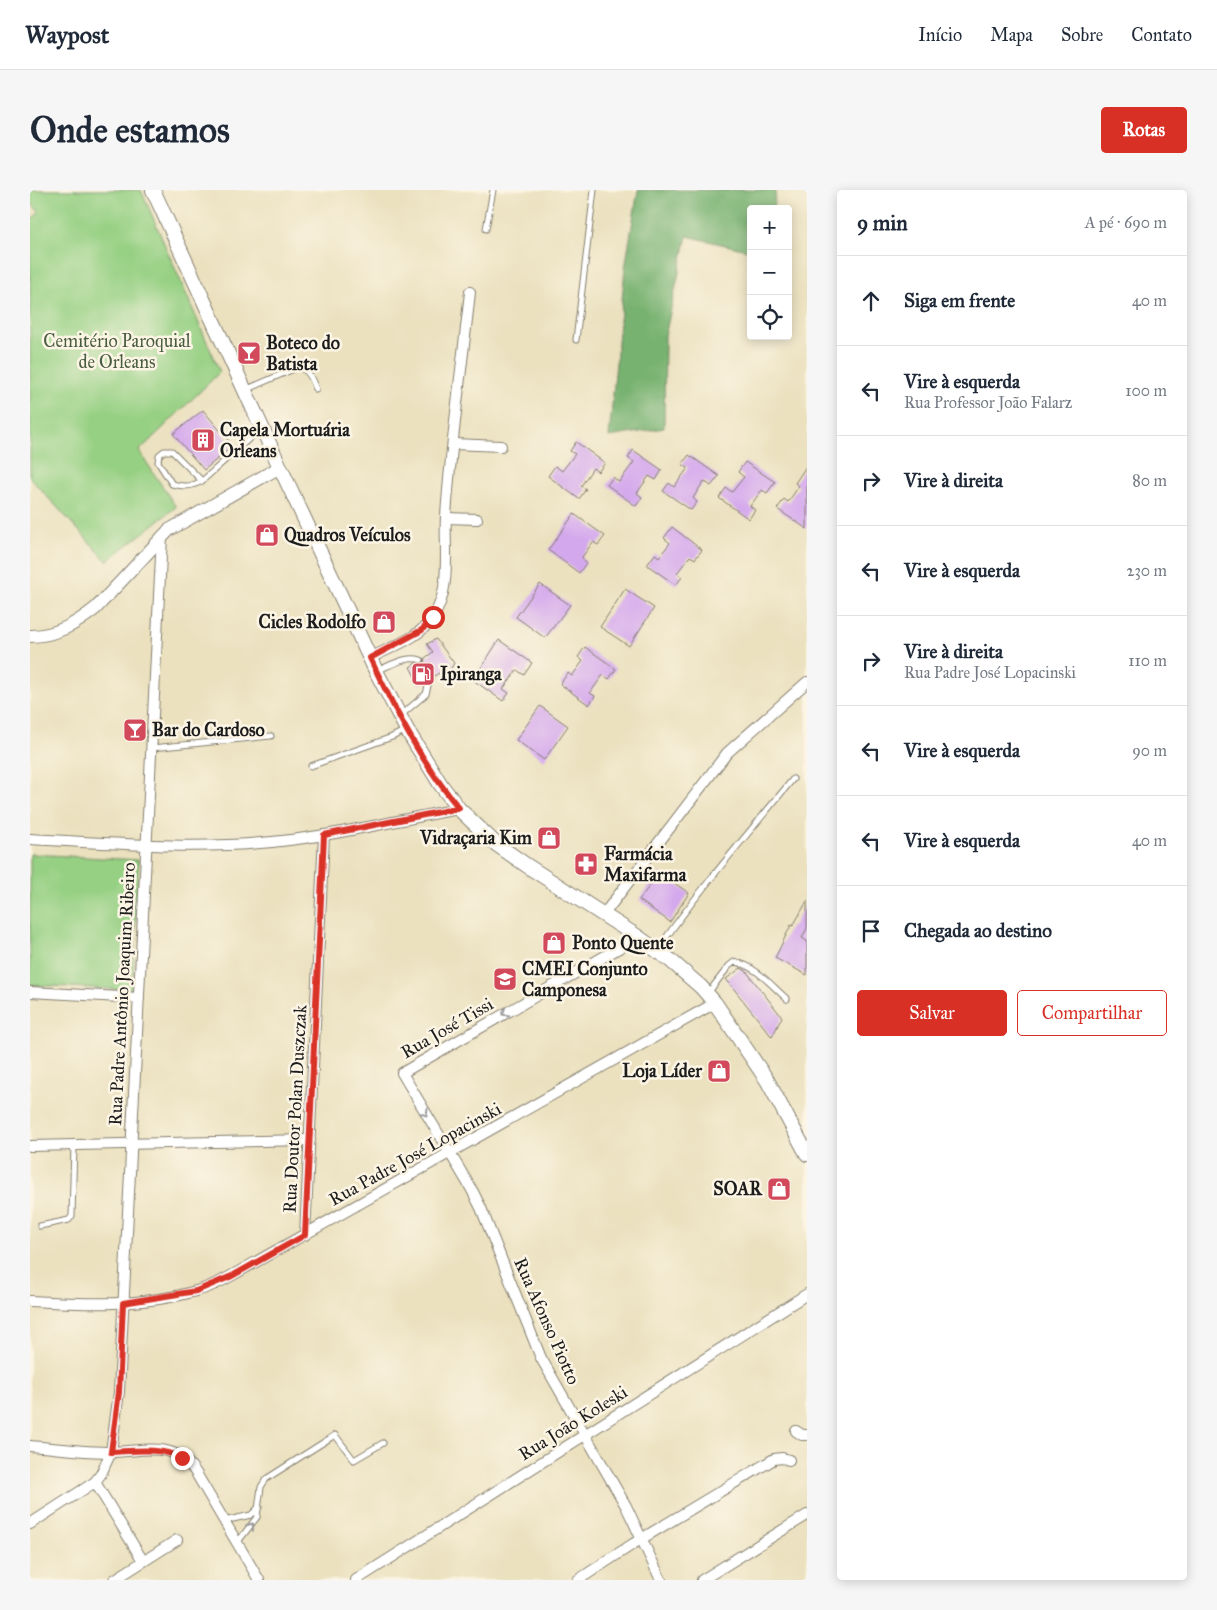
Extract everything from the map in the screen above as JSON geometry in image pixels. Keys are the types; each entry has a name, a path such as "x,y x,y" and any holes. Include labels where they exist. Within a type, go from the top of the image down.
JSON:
{"main road":[{"path":"153,190 376,671 407,730 440,785 459,808 496,844 658,951 689,976 711,998 767,1080 807,1154"}],"street":[{"path":"370,658 422,630 433,617 440,602 446,567 446,518 470,292"},
{"path":"453,444 502,446"},
{"path":"30,636 54,633 83,619 96,608 162,536 177,525 280,467"},
{"path":"446,518 477,520"},
{"name":"Rua Padre Antônio Joaquim Ribeiro","path":"96,1482 107,1464 111,1452 119,1392 162,536"},
{"path":"604,914 727,753 807,682"},
{"path":"30,839 146,845 272,842 324,835 459,808"},
{"name":"Rua Doutor Polan Duszczak","path":"305,1235 324,835"},
{"name":"Rua José Tissi","path":"402,1073 638,937"},
{"path":"30,992 138,998"},
{"name":"Rua Padre José Lopacinski","path":"30,1302 71,1304 123,1303 172,1296 205,1288 232,1276 449,1153 711,998"},
{"name":"Rua Afonso Piotto","path":"402,1073 478,1203 545,1367 642,1538 661,1580"},
{"path":"30,1146 310,1140"},
{"name":"Rua João Koleski","path":"356,1580 807,1294"},
{"path":"796,1431 802,1435 807,1435"},
{"path":"30,1446 111,1452 161,1450 182,1458 190,1464 196,1473 259,1580"},
{"path":"578,1580 642,1538 774,1459 782,1458 789,1460"},
{"path":"30,1524 96,1482 143,1561"},
{"path":"702,1580 807,1515"},
{"path":"114,1580 177,1540"}],"lane":[{"path":"486,230 493,190"},
{"path":"576,340 594,190"},
{"path":"245,390 296,368 303,368 307,371 316,389"},
{"path":"202,481 172,451 164,451 159,455 158,462 172,484 182,487 193,486 202,481 262,427"},
{"path":"376,671 407,659 421,660"},
{"path":"400,717 426,694 430,678"},
{"path":"311,766 407,730"},
{"path":"151,748 270,736"},
{"path":"658,951 677,922 793,779"},
{"path":"711,998 729,966 734,962 740,963 759,974 787,999"},
{"path":"40,1226 69,1220 72,1216 74,1146"},
{"path":"237,1543 257,1517 260,1507 261,1487 266,1479 335,1435 354,1460 383,1443"},
{"path":"224,1521 251,1515 260,1507"}],"green space":[{"name":"Cemitério Paroquial de Orleans","path":"30,190 141,190 220,372 139,451 176,507 107,561 30,478 30,221 39,212 30,202"},
{"path":"638,190 776,190 774,205 747,205 747,250 687,236 665,336 664,428 609,437 625,268"},
{"path":"30,854 139,860 132,990 30,985"}],"building":[{"name":"Capela Mortuária Orleans","path":"203,410 233,446 204,470 173,434"},
{"path":"576,442 605,463 598,472 593,468 581,486 586,489 579,499 548,476 555,466 562,471 575,454 570,451"},
{"path":"633,450 662,470 656,480 649,476 637,493 642,497 636,506 607,485 613,477 619,482 634,462 628,458"},
{"path":"689,455 719,476 711,486 704,481 693,498 697,502 691,510 663,491 669,483 674,487 688,468 682,464"},
{"path":"745,462 775,482 767,493 762,490 750,506 755,510 749,519 719,498 726,488 732,492 744,477 738,472"},
{"path":"807,465 807,529 777,509 784,499 788,502 799,486 795,483"},
{"path":"574,514 605,536 598,545 593,542 582,557 586,563 579,573 548,550"},
{"path":"672,527 702,550 695,559 690,556 677,573 682,577 676,585 647,565 655,554 659,557 670,543 664,538"},
{"path":"540,584 570,605 545,638 516,617"},
{"path":"625,589 654,608 629,646 600,627"},
{"path":"436,639 454,663 448,674 445,670 434,676 428,674 425,681 419,684 410,667 416,663 424,663 425,658 433,652 427,644"},
{"path":"499,640 532,663 524,675 517,670 503,689 509,693 503,701 473,680"},
{"path":"585,647 616,669 609,679 603,675 590,693 595,696 589,705 560,684 568,673 572,676 583,661 578,657"},
{"path":"540,706 568,726 544,760 516,740"},
{"path":"659,873 689,893 670,922 639,900"},
{"path":"807,901 807,928 802,938 807,941 807,975 775,958 791,925 793,926"},
{"path":"741,968 746,971 782,1017 772,1037 726,979"}],"place":[{"name":"Boteco do Batista","path":"249,353"},
{"name":"Capela Mortuária Orleans","path":"203,440"},
{"name":"Quadros Veículos","path":"267,535"},
{"name":"Cicles Rodolfo","path":"384,622"},
{"name":"Ipiranga","path":"423,674"},
{"name":"Bar do Cardoso","path":"135,730"},
{"name":"Vidraçaria Kim","path":"549,838"},
{"name":"Farmácia Maxifarma","path":"586,864"},
{"name":"Ponto Quente","path":"554,943"},
{"name":"CMEI Conjunto Camponesa","path":"505,979"},
{"name":"Loja Líder","path":"719,1071"},
{"name":"SOAR","path":"779,1189"}],"route":[{"path":"182,1458 161,1450 111,1452 119,1392 123,1303 172,1296 214,1285 305,1235 324,835 459,808 440,785 407,730 370,658 422,630 433,617"}]}
